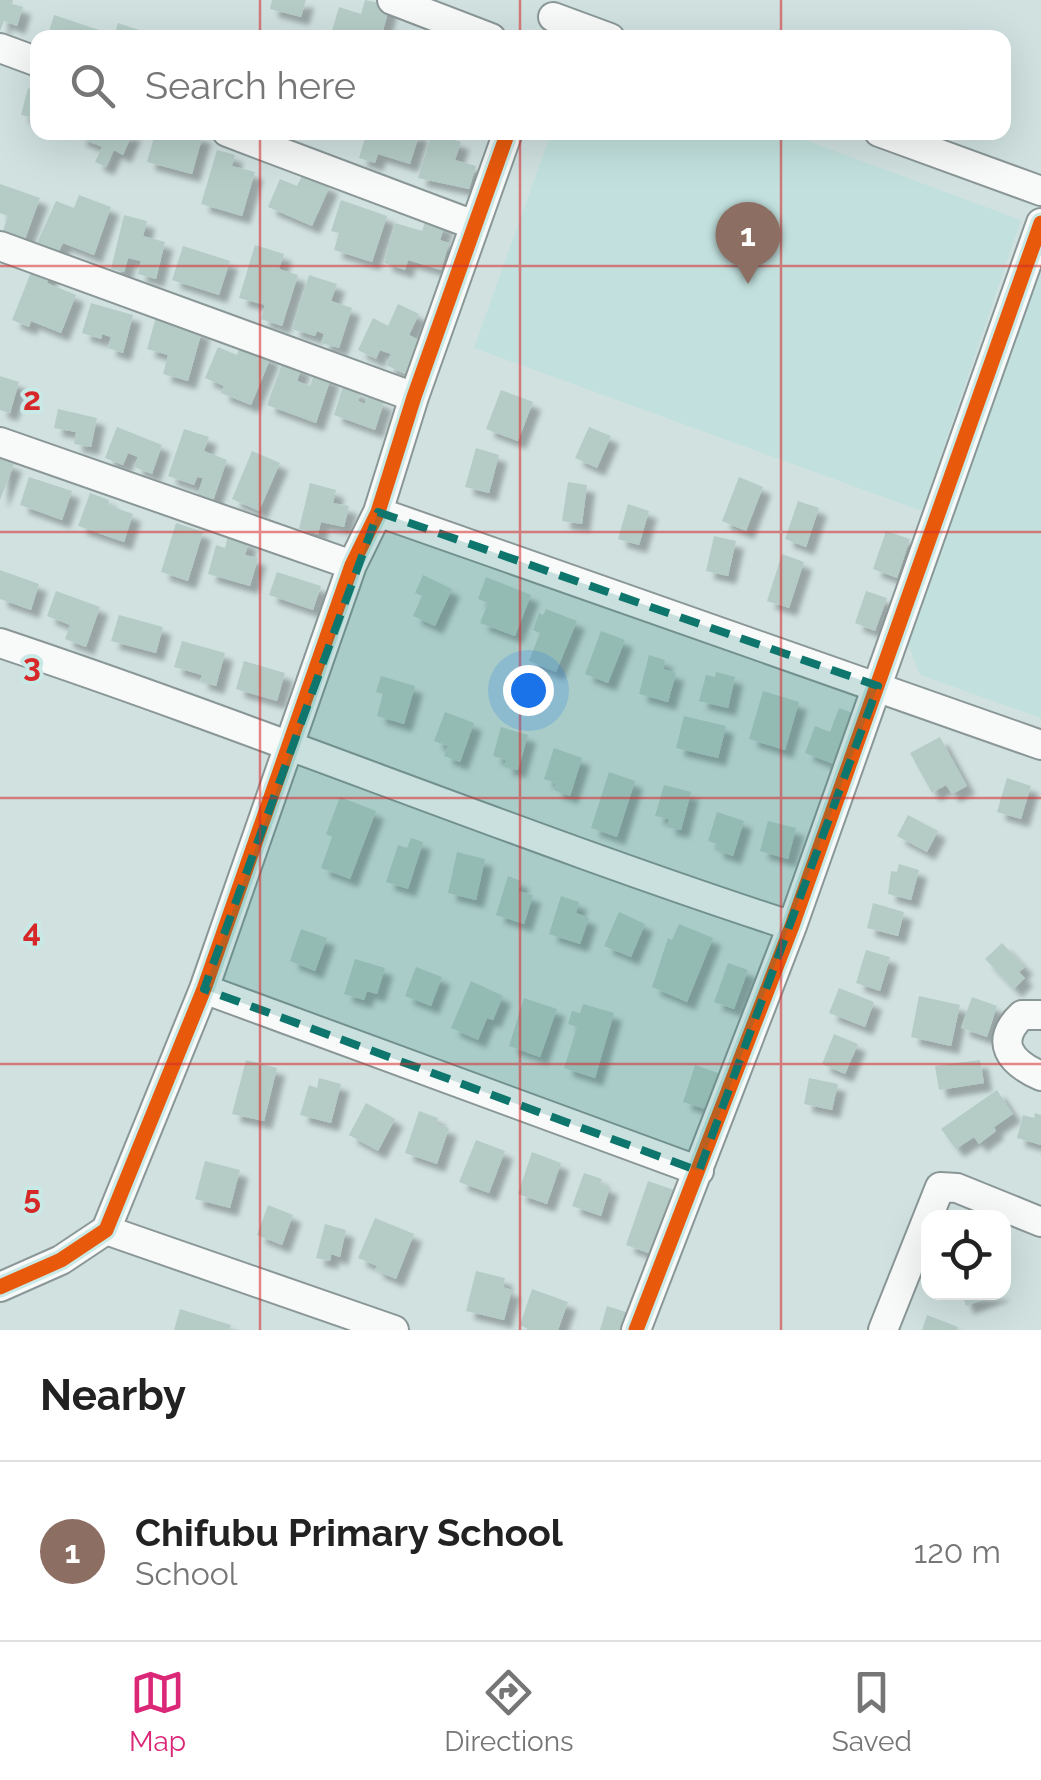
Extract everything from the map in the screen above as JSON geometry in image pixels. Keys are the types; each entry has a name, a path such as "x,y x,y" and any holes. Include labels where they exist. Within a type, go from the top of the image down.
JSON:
{"street":[{"path":"392,0 469,30"},
{"path":"552,18 587,30"},
{"path":"0,48 30,59"},
{"path":"247,140 474,226"},
{"path":"0,1287 60,1260 106,1230 204,989 352,565 378,512 414,396 505,140"},
{"path":"901,140 1041,192"},
{"path":"636,1330 792,926 1041,224"},
{"path":"0,246 414,396"},
{"path":"0,442 352,565"},
{"path":"378,512 1041,745"},
{"path":"0,643 288,744 669,886 792,926"},
{"path":"204,989 699,1171"},
{"path":"1041,1015 1022,1015 1007,1037 1010,1056 1041,1076"},
{"path":"884,1330 940,1187 957,1188 1041,1222"},
{"path":"106,1230 394,1330"}],"highlighted area":[{"path":"378,512 878,686 699,1171 204,989"}],"shaded area":[{"path":"548,140 805,140 1021,220 922,511 474,348"},
{"path":"1041,264 1041,718 920,675 908,644"}],"building":[{"path":"0,0 13,0 12,4 23,7 17,26 4,21 0,31"},
{"path":"272,0 306,0 301,17 270,9"},
{"path":"365,0 390,5 383,30 332,30 339,7 361,14"},
{"path":"54,15 99,30 49,30"},
{"path":"118,23 139,30 116,30"},
{"path":"28,88 30,117 21,115"},
{"path":"85,140 130,140 123,155 114,150 106,167 95,162 102,147"},
{"path":"153,140 202,140 192,174 147,162"},
{"path":"365,140 418,140 410,164 378,154 375,163 359,158"},
{"path":"430,140 461,142 455,160 476,166 469,189 418,178"},
{"path":"217,150 235,155 232,166 255,172 242,216 201,204"},
{"path":"303,174 330,186 312,226 268,207 280,179 297,186"},
{"path":"0,184 40,198 24,242 2,234 8,216 0,213"},
{"path":"79,195 111,207 94,255 63,243 59,251 37,243 56,201 74,208"},
{"path":"341,200 387,216 372,262 334,250 339,233 331,231"},
{"path":"124,215 147,221 143,236 165,242 156,279 138,274 141,261 128,258 124,272 111,269"},
{"path":"426,219 445,225 440,240 449,243 441,270 408,260 405,270 384,263 395,223 422,231"},
{"path":"255,245 284,254 279,269 298,275 282,326 261,319 265,305 239,298"},
{"path":"183,246 230,261 219,295 172,280"},
{"path":"34,265 51,272 47,283 76,295 61,333 31,321 29,327 12,320"},
{"path":"309,275 337,284 331,301 352,308 339,348 321,343 324,334 317,331 315,336 292,329"},
{"path":"91,303 133,315 123,353 108,348 111,337 102,334 101,339 82,333"},
{"path":"398,304 419,314 409,335 421,341 405,374 386,365 391,354 380,350 376,359 358,350 373,318 388,326"},
{"path":"156,317 202,331 188,381 163,374 168,355 147,349"},
{"path":"240,345 271,357 251,405 221,393 224,386 205,378 218,347 237,355"},
{"path":"283,361 302,367 297,381 310,386 315,372 331,378 316,423 267,405"},
{"path":"0,376 19,382 10,413 0,410"},
{"path":"343,386 361,392 358,401 365,404 368,396 384,402 375,430 334,415"},
{"path":"501,390 533,402 518,441 486,429"},
{"path":"58,409 97,418 91,447 74,444 76,432 54,428"},
{"path":"117,427 162,445 152,474 134,467 138,457 128,453 123,465 105,458"},
{"path":"589,427 611,436 597,468 575,458"},
{"path":"184,429 209,437 204,451 227,460 213,501 197,496 203,478 197,477 194,485 168,476"},
{"path":"476,448 499,455 489,493 465,487"},
{"path":"252,451 280,463 259,511 232,499"},
{"path":"0,459 14,464 0,500"},
{"path":"29,477 72,491 62,520 20,505"},
{"path":"739,477 763,487 746,531 722,521"},
{"path":"568,482 587,485 582,524 562,521"},
{"path":"310,483 336,490 333,503 349,506 344,527 321,522 318,534 299,529"},
{"path":"90,493 133,514 124,542 78,526"},
{"path":"798,501 819,508 806,547 785,539"},
{"path":"628,504 649,511 639,545 618,539"},
{"path":"176,523 203,532 188,581 161,572"},
{"path":"886,531 910,539 897,578 873,569"},
{"path":"228,536 249,541 245,555 258,558 250,586 208,574 216,545 225,548"},
{"path":"714,536 736,541 728,576 706,571"},
{"path":"782,554 804,562 789,608 767,601"},
{"path":"0,570 39,584 31,610 0,599"},
{"path":"277,572 321,586 313,610 269,595"},
{"path":"423,575 452,589 435,626 413,616 422,596 415,593"},
{"path":"486,577 531,595 515,636 480,623 488,603 478,599"},
{"path":"56,591 100,607 86,647 65,639 70,625 47,616"},
{"path":"866,591 887,598 875,631 855,623"},
{"path":"546,609 577,621 556,672 529,661 540,633 533,630 539,613 543,615"},
{"path":"119,615 163,627 156,653 111,641"},
{"path":"601,631 625,640 608,683 585,674"},
{"path":"182,641 225,653 216,686 200,681 202,675 174,667"},
{"path":"649,655 665,660 663,669 676,673 668,702 639,694"},
{"path":"244,661 285,673 277,701 236,689"},
{"path":"716,672 735,677 728,708 699,701 706,675 715,677"},
{"path":"381,676 415,686 404,724 377,716 383,694 376,692"},
{"path":"763,691 799,702 785,750 749,739"},
{"path":"839,708 855,714 836,765 805,753 815,726 830,732"},
{"path":"445,712 474,723 460,762 444,756 448,746 434,741"},
{"path":"684,716 726,726 718,758 676,748"},
{"path":"501,727 528,735 518,770 504,767 506,760 493,756"},
{"path":"940,737 967,786 952,794 946,785 932,793 910,753"},
{"path":"554,748 582,758 570,796 554,790 556,783 544,779"},
{"path":"609,772 635,781 617,837 591,828"},
{"path":"1007,778 1031,786 1021,819 997,812"},
{"path":"664,785 691,792 681,830 667,827 669,819 655,816"},
{"path":"340,797 376,811 350,879 321,868 332,837 326,834"},
{"path":"717,812 744,821 733,856 715,850 717,844 708,841"},
{"path":"908,815 938,831 927,852 897,836"},
{"path":"768,821 796,828 788,859 760,851"},
{"path":"411,838 423,842 408,889 386,882 398,845 407,848"},
{"path":"457,852 485,859 476,900 448,893"},
{"path":"899,864 919,870 911,900 888,894 891,871 897,872"},
{"path":"508,876 521,881 518,891 533,895 524,924 496,915"},
{"path":"561,896 579,902 576,913 589,918 580,944 549,934"},
{"path":"873,903 904,912 898,936 867,928"},
{"path":"619,912 645,924 631,957 604,946"},
{"path":"679,924 713,938 687,1002 652,987 668,938 672,940"},
{"path":"301,929 327,938 315,971 290,961"},
{"path":"1002,943 1025,967 1019,972 1025,978 1014,989 985,959"},
{"path":"866,950 890,957 880,991 856,983"},
{"path":"355,959 385,968 377,994 367,991 364,1000 344,994"},
{"path":"728,963 748,970 734,1009 714,1002"},
{"path":"416,967 442,977 431,1006 405,996"},
{"path":"471,981 503,996 493,1020 487,1018 478,1040 451,1028"},
{"path":"839,988 874,1002 865,1027 829,1013"},
{"path":"919,996 960,1005 951,1046 911,1037"},
{"path":"972,997 997,1006 987,1037 961,1028"},
{"path":"524,998 557,1009 540,1057 509,1046"},
{"path":"583,1004 614,1013 595,1078 564,1068 577,1027 568,1024 572,1011 580,1013"},
{"path":"834,1034 858,1044 845,1074 822,1064"},
{"path":"246,1060 277,1068 264,1121 232,1114"},
{"path":"980,1060 984,1083 939,1090 935,1066"},
{"path":"695,1065 727,1076 715,1112 683,1102"},
{"path":"319,1078 341,1084 331,1123 300,1115 309,1085 317,1088"},
{"path":"809,1078 838,1084 832,1110 804,1104"},
{"path":"997,1090 1013,1114 979,1144 974,1137 956,1149 941,1129"},
{"path":"366,1103 395,1119 378,1151 349,1135"},
{"path":"419,1111 438,1118 436,1124 449,1128 437,1164 405,1153"},
{"path":"1035,1113 1041,1115 1041,1145 1017,1138 1023,1115 1034,1118"},
{"path":"476,1140 505,1151 489,1193 459,1182"},
{"path":"532,1152 561,1163 547,1204 518,1194"},
{"path":"205,1161 240,1170 230,1208 195,1199"},
{"path":"584,1173 602,1179 600,1184 610,1187 601,1216 572,1206"},
{"path":"648,1181 677,1191 662,1258 626,1245"},
{"path":"268,1205 293,1215 282,1245 257,1235"},
{"path":"375,1218 414,1234 396,1279 358,1258"},
{"path":"325,1224 346,1230 340,1257 331,1254 330,1261 316,1258"},
{"path":"476,1271 505,1278 503,1287 512,1290 504,1320 466,1311"},
{"path":"532,1289 568,1302 558,1330 530,1330 520,1325"},
{"path":"607,1306 632,1314 627,1330 600,1330"},
{"path":"180,1309 231,1325 229,1330 174,1330"},
{"path":"927,1315 958,1327 957,1330 922,1330"}],"cycle path":[{"path":"0,1287 61,1260 106,1230 204,989 352,565 378,512 414,397 505,140"},
{"path":"636,1330 792,926 1041,223"}],"place":[{"name":"Chifubu Primary School","path":"748,284"}]}
